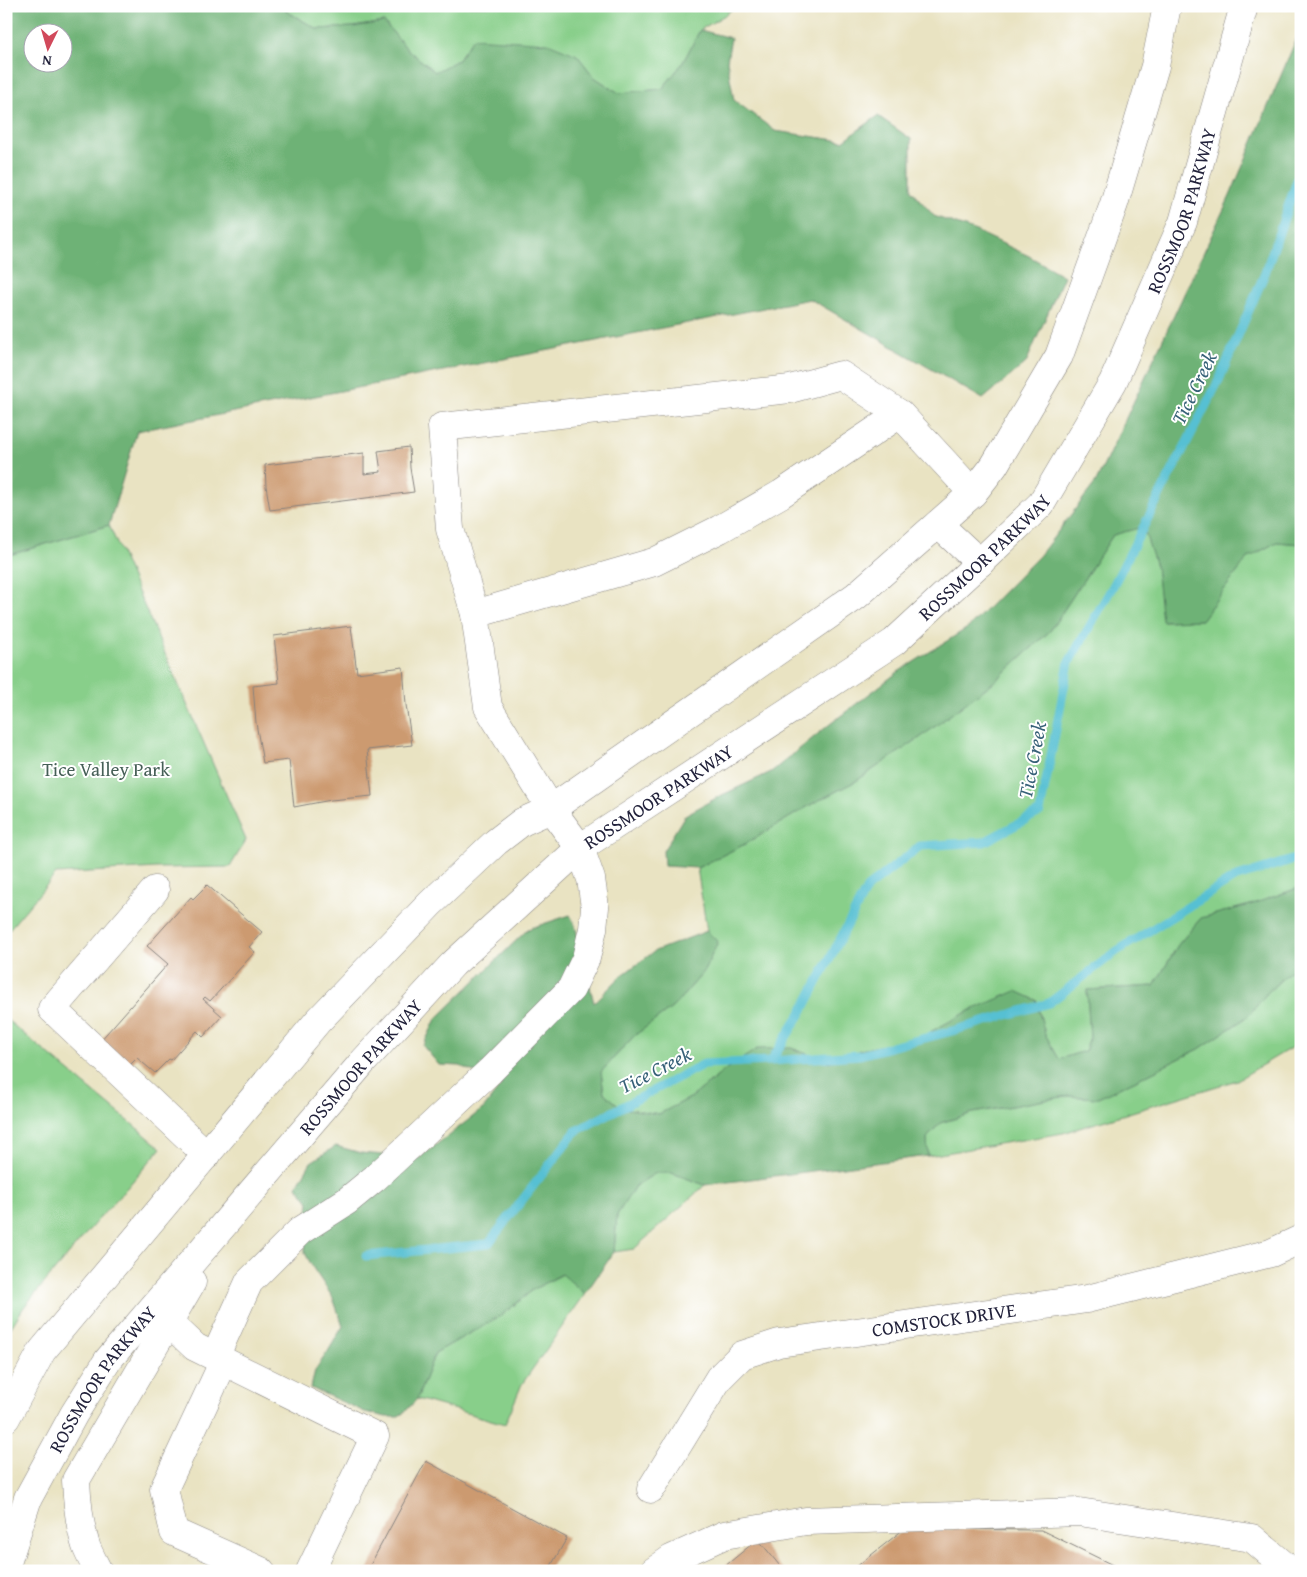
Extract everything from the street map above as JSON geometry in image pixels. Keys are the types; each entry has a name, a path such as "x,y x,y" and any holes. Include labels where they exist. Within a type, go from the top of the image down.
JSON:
{"street":[{"path":"6,1418 42,1350 318,1021 430,904 502,837 522,822 551,809 856,596 973,493 994,466 1059,356 1114,204 1155,66 1167,6"},
{"name":"ROSSMOOR PARKWAY","path":"6,1566 28,1498 74,1414 108,1360 160,1314 238,1208 362,1062 453,964 580,848 894,642 1041,504 1113,382 1183,222 1244,6"},
{"path":"261,1571 174,1532 164,1489 220,1359 249,1282 300,1231 347,1201 375,1178 490,1071 571,988 586,958 593,929 595,907 591,879 580,848 551,809 488,707 475,614 450,529 442,427 790,389 841,375 900,414 973,493"},
{"path":"475,614 654,562 781,494 900,414"},
{"path":"938,524 980,563"},
{"path":"155,890 52,1009 207,1155"},
{"name":"COMSTOCK DRIVE","path":"651,1489 719,1378 742,1355 779,1343 1087,1299 1271,1253 1301,1239"},
{"path":"98,1571 86,1547 80,1524 76,1480 160,1314 196,1347 375,1436 310,1571"},
{"path":"654,1571 671,1558 724,1535 806,1521 1079,1512 1252,1538 1292,1564"}],"green space":[{"path":"6,6 285,6 286,11 317,29 353,27 384,22 408,50 435,72 458,60 473,38 548,43 577,55 594,77 619,93 662,89 682,64 700,30 731,38 727,61 734,100 775,131 843,141 878,116 911,139 911,190 934,216 976,231 1029,256 1064,276 1026,363 983,399 810,299 137,431 109,525 6,556"},
{"path":"285,6 736,6 700,30 682,64 662,89 619,93 594,77 577,55 474,38 458,60 435,72 408,50 384,22 353,27 317,29 286,11"},
{"path":"1301,28 1301,544 1277,542 1248,558 1201,620 1162,621 1156,566 1143,527 1113,535 1050,631 995,681 921,737 856,781 812,804 745,844 697,868 664,866 663,851 685,815 771,772 898,672 969,627 1040,555 1096,482 1230,196"},
{"name":"Tice Valley Park","path":"109,525 246,840 230,867 157,868 56,874 6,933 6,556"},
{"path":"1143,526 1156,566 1163,621 1201,620 1248,558 1277,542 1301,544 1301,887 1250,905 1201,918 1178,945 1154,986 1087,990 1090,1037 1085,1051 1059,1059 1045,1034 1036,1000 969,1011 919,1038 860,1050 829,1062 791,1048 729,1067 692,1097 659,1114 622,1108 604,1093 601,1072 634,1036 673,1007 703,973 718,942 707,931 697,868 745,844 812,804 856,781 921,737 995,681 1050,631 1113,535"},
{"path":"1301,887 1301,961 1268,992 1247,1017 1199,1049 1098,1098 1067,1096 973,1113 940,1123 927,1138 928,1156 705,1185 672,1173 656,1173 635,1186 617,1215 614,1252 585,1294 562,1274 534,1289 502,1315 435,1353 417,1399 405,1412 397,1417 386,1417 365,1412 311,1388 315,1370 343,1326 333,1298 305,1253 309,1202 297,1186 311,1162 336,1146 361,1153 419,1158 484,1108 502,1084 460,1066 439,1065 423,1046 436,1019 528,929 570,915 575,925 594,1003 621,976 655,951 707,931 718,942 703,973 673,1007 634,1036 601,1072 604,1093 622,1108 659,1114 692,1097 729,1067 757,1049 791,1048 829,1062 860,1050 919,1038 969,1011 1016,991 1036,1000 1045,1034 1059,1059 1085,1051 1090,1037 1087,990 1154,986 1178,945 1201,918 1250,905"},
{"path":"1301,961 1301,1042 1237,1080 1063,1133 928,1156 927,1138 940,1123 973,1113 1067,1096 1098,1098 1199,1049 1247,1017 1268,992"},
{"path":"6,1019 161,1148 24,1307 6,1335"},
{"path":"656,1173 672,1173 705,1185 634,1249 614,1252 617,1215 635,1186"},
{"path":"563,1274 585,1294 522,1384 505,1424 417,1399 435,1353 502,1315 534,1289"}],"building":[{"path":"409,447 414,492 270,510 265,465 364,453 364,474 381,472 378,451"},
{"path":"351,626 357,673 403,667 412,745 367,750 372,796 331,800 294,807 289,760 263,763 256,723 253,686 279,683 274,636"},
{"path":"207,885 262,932 249,947 255,952 210,1001 205,997 203,999 222,1016 203,1037 197,1031 171,1060 169,1059 155,1073 137,1058 127,1068 99,1042 168,964 147,946 191,897 193,899"},
{"path":"426,1461 567,1538 548,1571 367,1571"},
{"path":"904,1529 1041,1530 1125,1571 851,1571"},
{"path":"758,1539 784,1571 719,1571"}],"waterway":[{"name":"Tice Creek","path":"366,1256 488,1244 576,1131 704,1064 771,1061 803,1010 867,888 920,846 984,842 1040,812 1069,662 1113,586 1219,380 1265,273 1301,169"},
{"path":"771,1061 860,1055 1049,1003 1117,951 1234,878 1301,857"}]}
